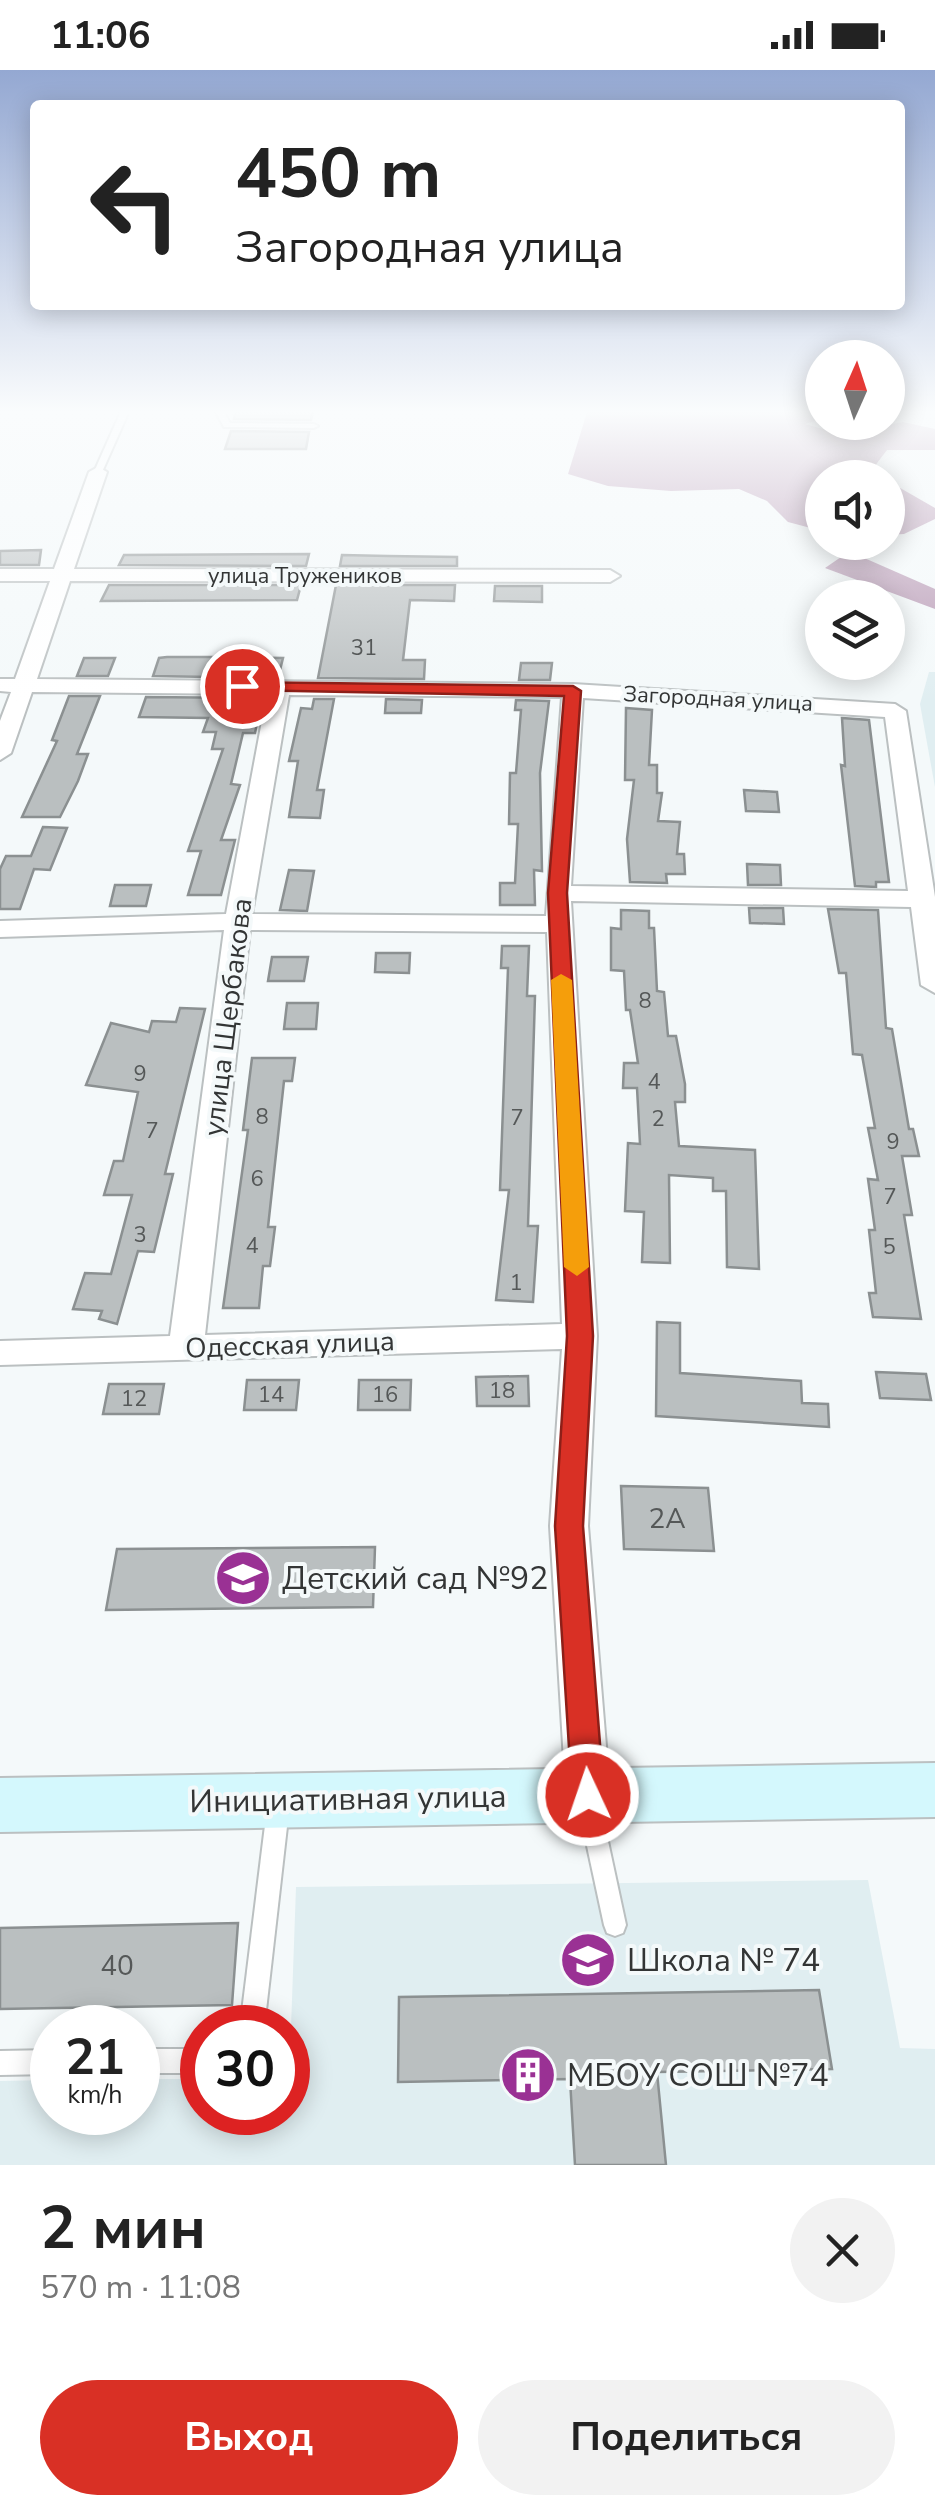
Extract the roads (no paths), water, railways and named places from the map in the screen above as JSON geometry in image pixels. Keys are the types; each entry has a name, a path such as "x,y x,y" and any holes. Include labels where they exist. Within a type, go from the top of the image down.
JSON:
{"main road":[{"name":"Инициативная улица","path":"0,1805 935,1790"}],"street":[{"path":"0,754 87,507"},
{"name":"улица Тружеников","path":"0,575 610,576"},
{"name":"Загородная улица","path":"0,685 573,691 895,711 923,899"},
{"name":"улица Щербакова","path":"186,1348 238,922 279,687"},
{"path":"573,691 558,908 580,1336 569,1526 588,1795"},
{"path":"0,928 923,899 935,985"},
{"name":"Одесская улица","path":"0,1353 580,1336"}],"lane":[{"path":"588,1795 615,1926"},
{"path":"255,2005 279,1800"},
{"path":"0,2063 30,2062"}],"place":[{"name":"Детский сад №92","path":"243,1578"},
{"name":"Школа № 74","path":"588,1960"},
{"name":"МБОУ СОШ №74","path":"528,2075"}]}
